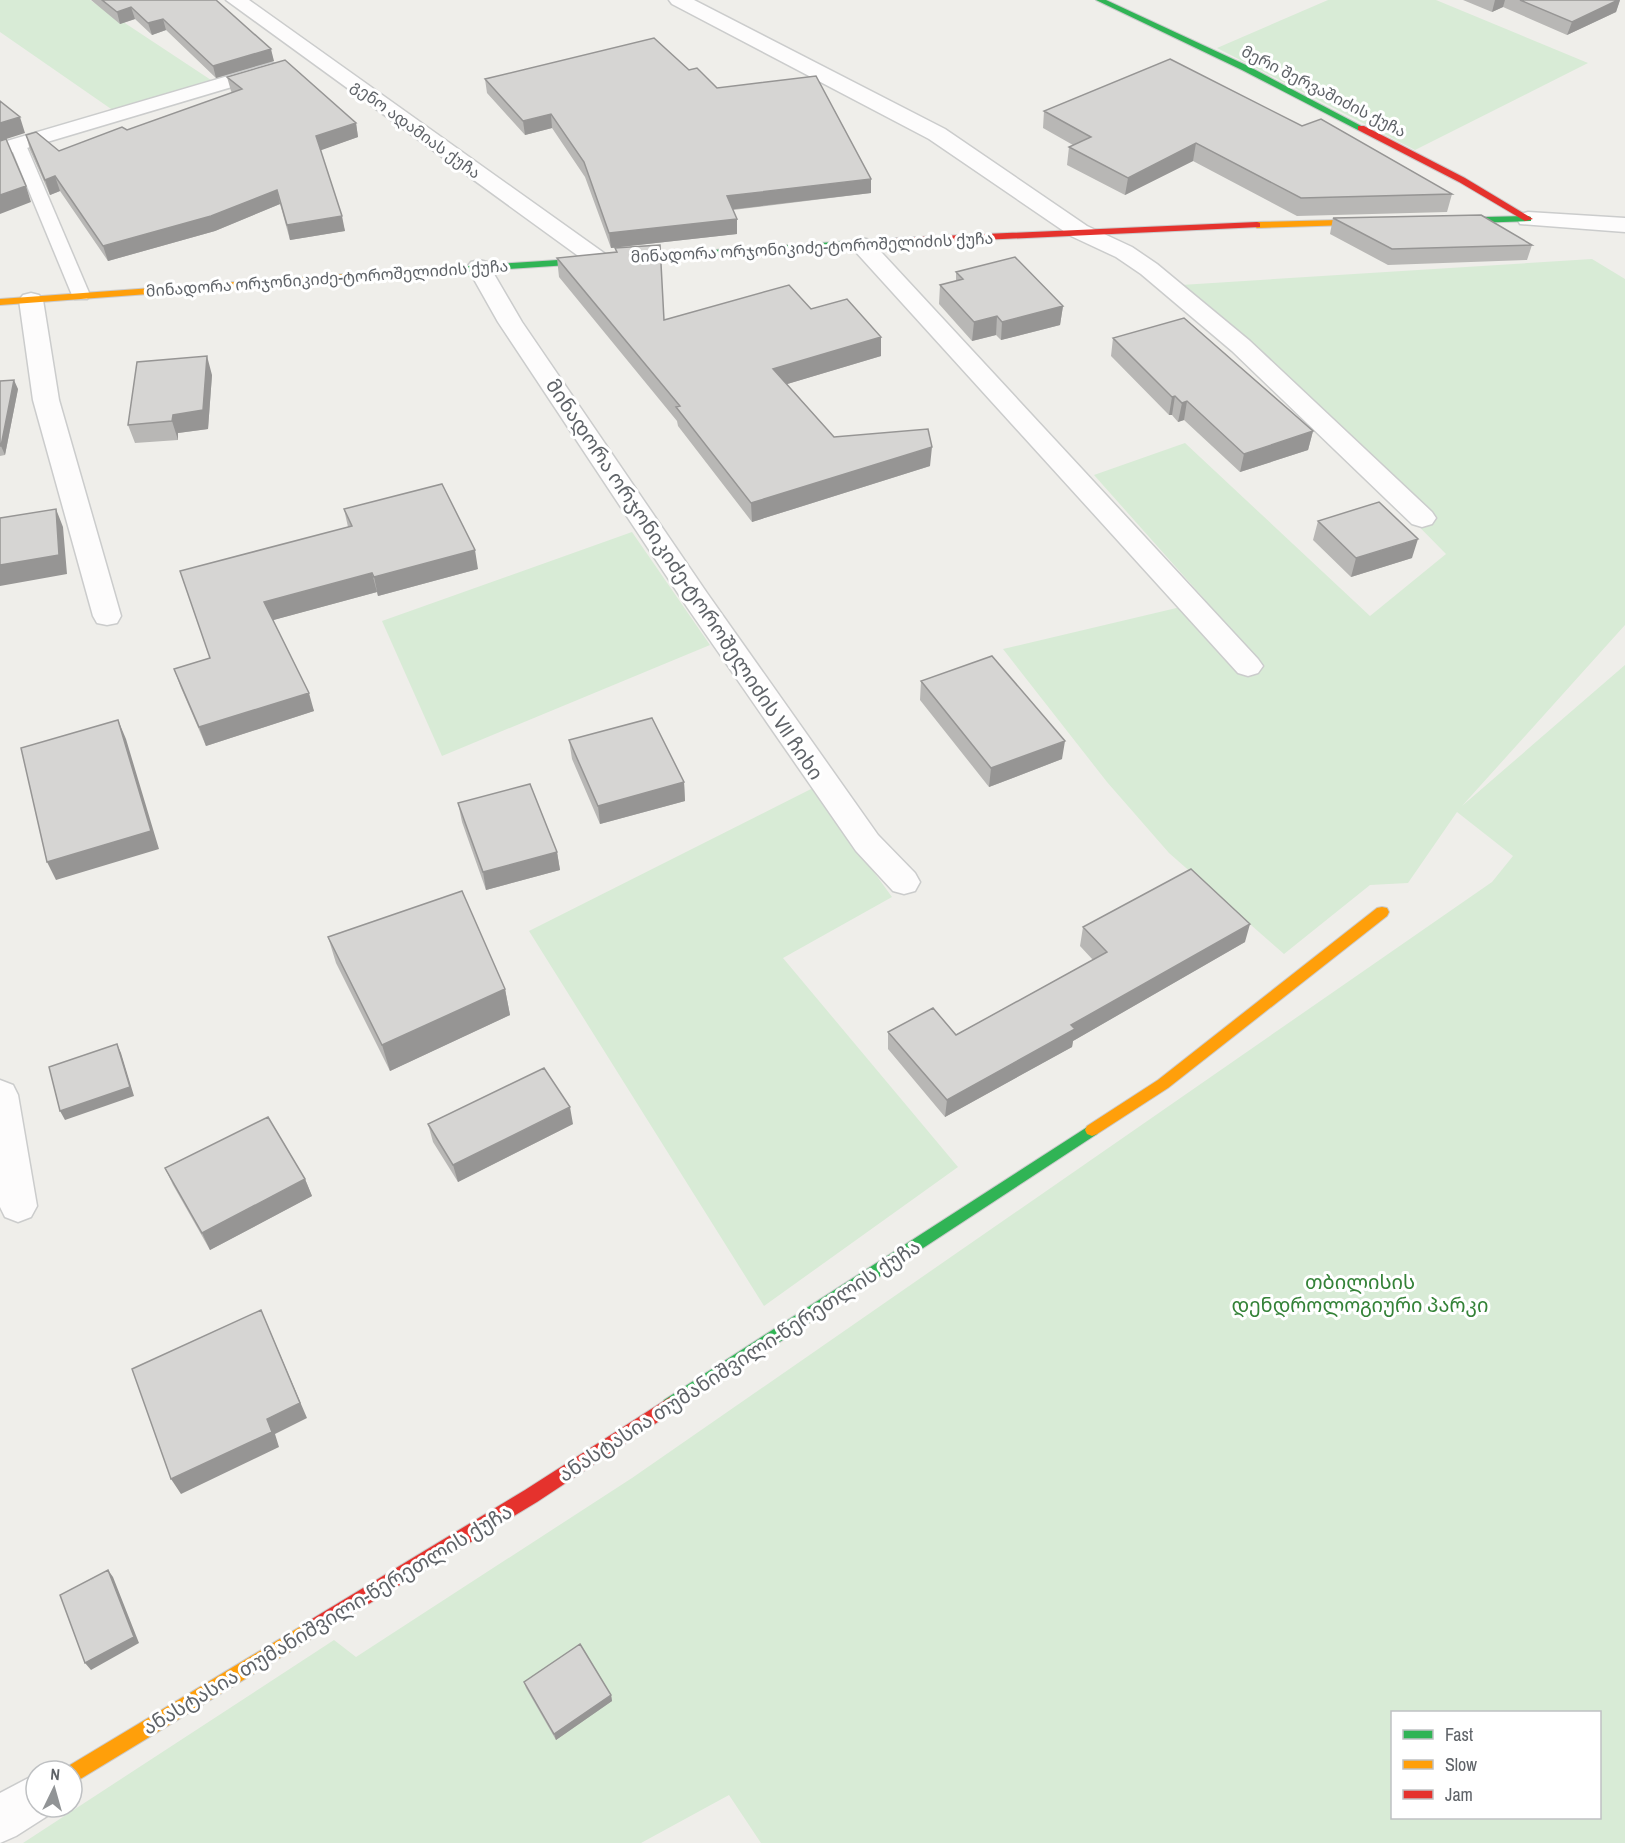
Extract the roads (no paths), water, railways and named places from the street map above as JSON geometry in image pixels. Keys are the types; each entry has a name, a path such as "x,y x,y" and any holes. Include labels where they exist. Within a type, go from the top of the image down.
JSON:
{"street":[{"name":"გენო ადამიას ქუჩა","path":"236,0 596,258"},
{"path":"679,0 937,134 1079,231 1124,252 1149,269 1233,339 1422,518"},
{"name":"მერი შერვაშიძის ქუჩა","path":"1100,0 1245,68 1462,180 1528,219"},
{"path":"9,148 314,58"},
{"path":"1433,221 1528,219 1625,225"},
{"name":"მინადორა ორჯონიკიძე-ტოროშელიძის ქუჩა","path":"0,302 596,258 862,245 1079,231 1386,222"},
{"path":"862,245 1248,666"},
{"name":"მინადორა ორჯონიკიძე-ტოროშელიძის VII ჩიხი","path":"479,267 510,322 697,600 867,843 904,882"},
{"path":"31,300 46,400 107,616"},
{"name":"ანასტასია თუმანიშვილი-წერეთლის ქუჩა","path":"84,1768 531,1496 1163,1084 1382,912"},
{"path":"0,1095 9,1211"},
{"path":"0,1820 24,1805"}],"lane":[{"path":"9,148 81,295"}],"park label":[{"name":"თბილისის დენდროლოგიური პარკი","path":"1360,1292"}]}
